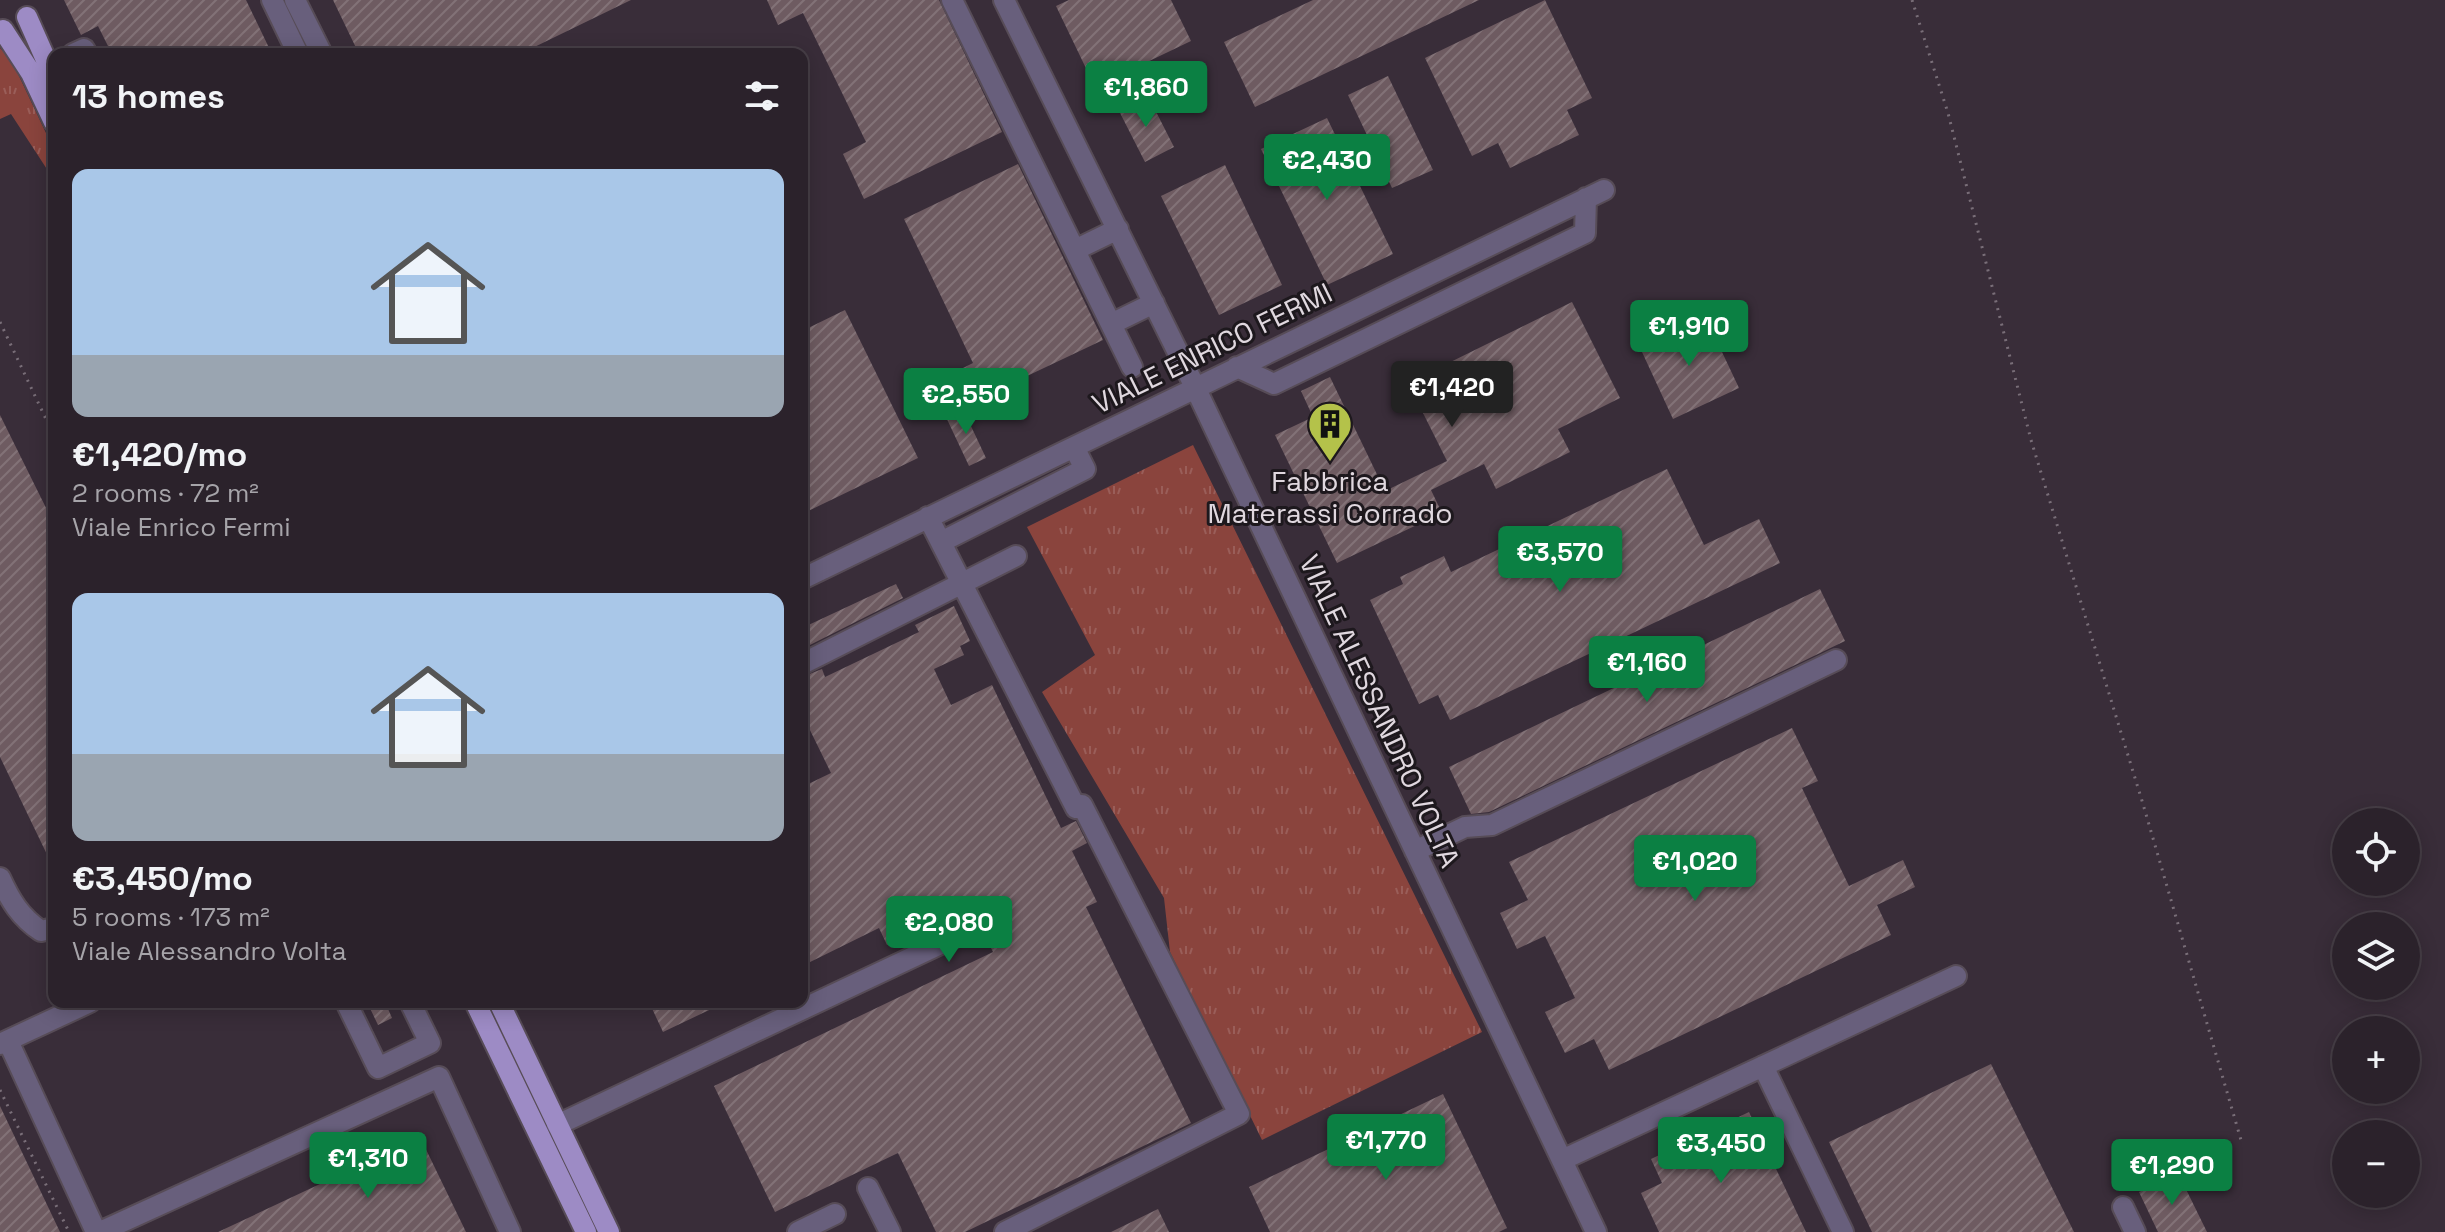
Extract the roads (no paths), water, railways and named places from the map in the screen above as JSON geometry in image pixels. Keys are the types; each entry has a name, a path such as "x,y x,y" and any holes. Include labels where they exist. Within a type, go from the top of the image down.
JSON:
{"main road":[{"path":"32,8 17,25 2,30 31,73 48,109"},
{"path":"32,8 48,57"},
{"path":"478,1008 586,1232"},
{"path":"502,1008 609,1232"}],"street":[{"path":"272,0 295,48"},
{"path":"295,0 319,48"},
{"path":"952,0 1132,367"},
{"name":"VIALE ALESSANDRO VOLTA","path":"1004,0 1195,387 1596,1232"},
{"name":"VIALE ENRICO FERMI","path":"808,576 1195,387 1595,194 1585,233 1274,384 1237,367"},
{"path":"1075,250 1118,229"},
{"path":"1111,324 1154,303"},
{"path":"941,542 1085,469 1074,447"},
{"path":"928,517 1076,808 1082,805 1239,1114 1005,1232"},
{"path":"808,661 1016,556"},
{"path":"1415,851 1465,827 1492,825 1836,660"},
{"path":"0,878 10,901 26,921 41,931 48,929"},
{"path":"808,1007 968,931"},
{"path":"1562,1160 1956,976"},
{"path":"77,1008 4,1042 98,1232 439,1077 510,1232"},
{"path":"349,1008 378,1068 430,1043 413,1008"},
{"path":"557,1125 805,1008"},
{"path":"1763,1066 1843,1232"},
{"path":"868,1188 890,1232"},
{"path":"2123,1207 2135,1232"},
{"path":"798,1232 835,1214"}],"place":[{"name":"Fabbrica Materassi Corrado","path":"1330,463"}]}
